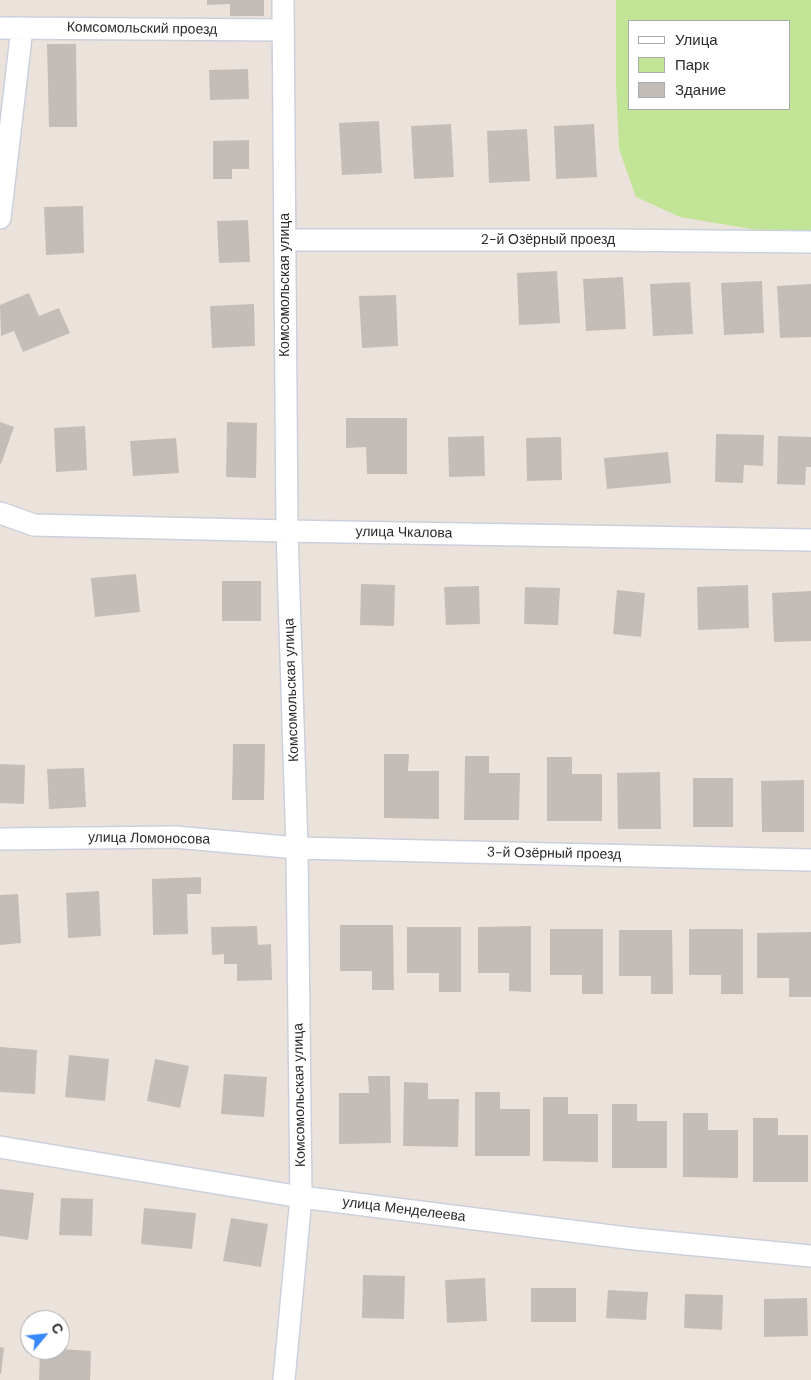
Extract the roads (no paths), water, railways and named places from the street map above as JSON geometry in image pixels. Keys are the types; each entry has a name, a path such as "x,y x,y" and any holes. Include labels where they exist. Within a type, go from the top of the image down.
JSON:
{"street":[{"name":"Комсомольская улица","path":"283,0 287,531 297,848 301,1197 284,1380"},
{"name":"Комсомольский проезд","path":"0,28 283,30"},
{"path":"0,218 22,28"},
{"name":"2-й Озёрный проезд","path":"285,240 811,242"},
{"name":"улица Чкалова","path":"0,513 34,525 811,540"},
{"name":"улица Ломоносова","path":"0,839 175,837 297,848"},
{"name":"3-й Озёрный проезд","path":"297,848 811,860"},
{"name":"улица Менделеева","path":"0,1147 301,1197 635,1239 811,1256"}]}
